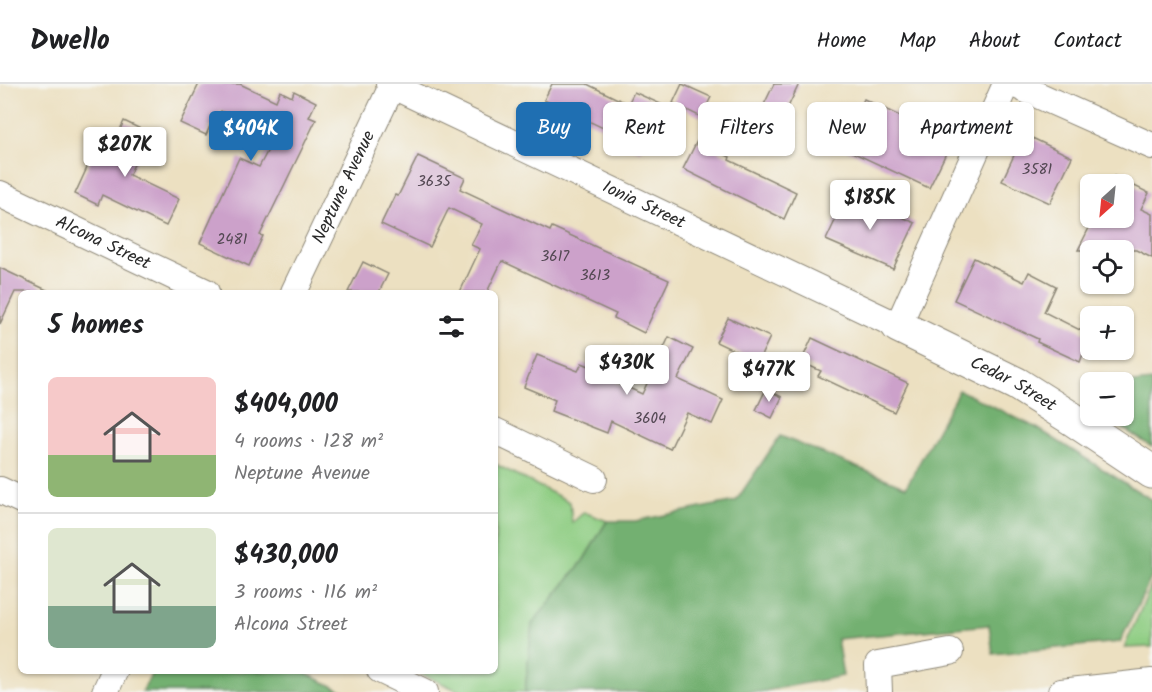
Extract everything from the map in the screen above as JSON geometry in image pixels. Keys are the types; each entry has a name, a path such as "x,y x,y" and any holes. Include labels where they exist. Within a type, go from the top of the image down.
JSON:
{"street":[{"name":"Ionia Street","path":"391,84 898,326"},
{"name":"Neptune Avenue","path":"295,290 391,84"},
{"path":"898,326 1006,84"},
{"path":"1013,84 1152,146"},
{"name":"Alcona Street","path":"0,194 202,290"},
{"name":"Cedar Street","path":"898,326 1017,384 1152,472"},
{"path":"498,432 594,479"},
{"path":"0,490 18,499"},
{"path":"879,692 878,665 950,652"},
{"path":"105,692 113,674"},
{"path":"388,674 425,692"},
{"path":"1061,692 1152,682"}],"green space":[{"path":"1152,381 1152,447 1119,426 1134,426 1134,383"},
{"path":"959,390 1037,428 1152,500 1152,576 1120,642 993,654 989,625 837,639 843,676 760,692 525,692 532,624 583,561 607,521 635,521 736,501 780,436 906,487"},
{"path":"498,466 570,502 572,523 584,512 607,521 583,561 532,624 525,692 461,692 422,674 498,674"},
{"path":"1152,584 1152,647 1124,648"},
{"path":"151,674 307,674 345,692 142,692"}],"building":[{"path":"199,84 240,84 276,101 280,91 292,97 294,91 316,102 309,117 316,120 260,235 263,236 249,266 200,243 239,158 259,167 278,131 245,115 242,122 221,111 213,128 210,126 206,135 180,123"},
{"path":"552,84 587,84 624,102 603,102 603,128 591,122 591,102 548,102 544,100"},
{"path":"682,84 711,97 708,102 698,102 698,116 686,110 686,102 673,102"},
{"path":"774,84 799,84 790,102 765,102"},
{"path":"634,92 656,102 629,102"},
{"path":"887,110 899,116 899,156 945,156 929,188 860,156 887,156"},
{"path":"124,121 149,133 129,175 179,199 166,226 102,195 98,205 75,194 97,146 110,152"},
{"path":"1034,139 1072,157 1050,203 1002,181 1014,156 1034,156"},
{"path":"697,141 698,156 728,156 729,160 796,192 784,219 683,169"},
{"path":"418,156 465,178 460,189 550,231 552,227 669,280 644,333 614,318 616,314 502,261 488,290 461,290 480,249 471,245 482,224 449,208 430,247 381,224 395,195 398,196"},
{"path":"1134,186 1149,193 1141,209 1152,214 1152,258 1134,250 1134,240 1083,240 1089,228 1134,228"},
{"path":"849,191 915,223 893,269 826,240"},
{"path":"974,258 1024,282 1029,272 1056,286 1044,312 1080,330 1080,362 1037,342 1038,339 954,300"},
{"path":"363,262 388,274 380,290 349,290"},
{"path":"0,268 47,290 18,290 15,292 0,324"},
{"path":"728,318 770,337 758,362 716,342"},
{"path":"669,337 693,349 678,379 723,400 712,424 687,413 670,449 611,421 607,433 551,411 555,400 524,387 537,355 578,371 582,363 606,373 605,377 642,394"},
{"path":"812,338 908,383 894,412 818,376 821,371 801,362"},
{"path":"766,389 782,397 772,418 756,410"}]}
